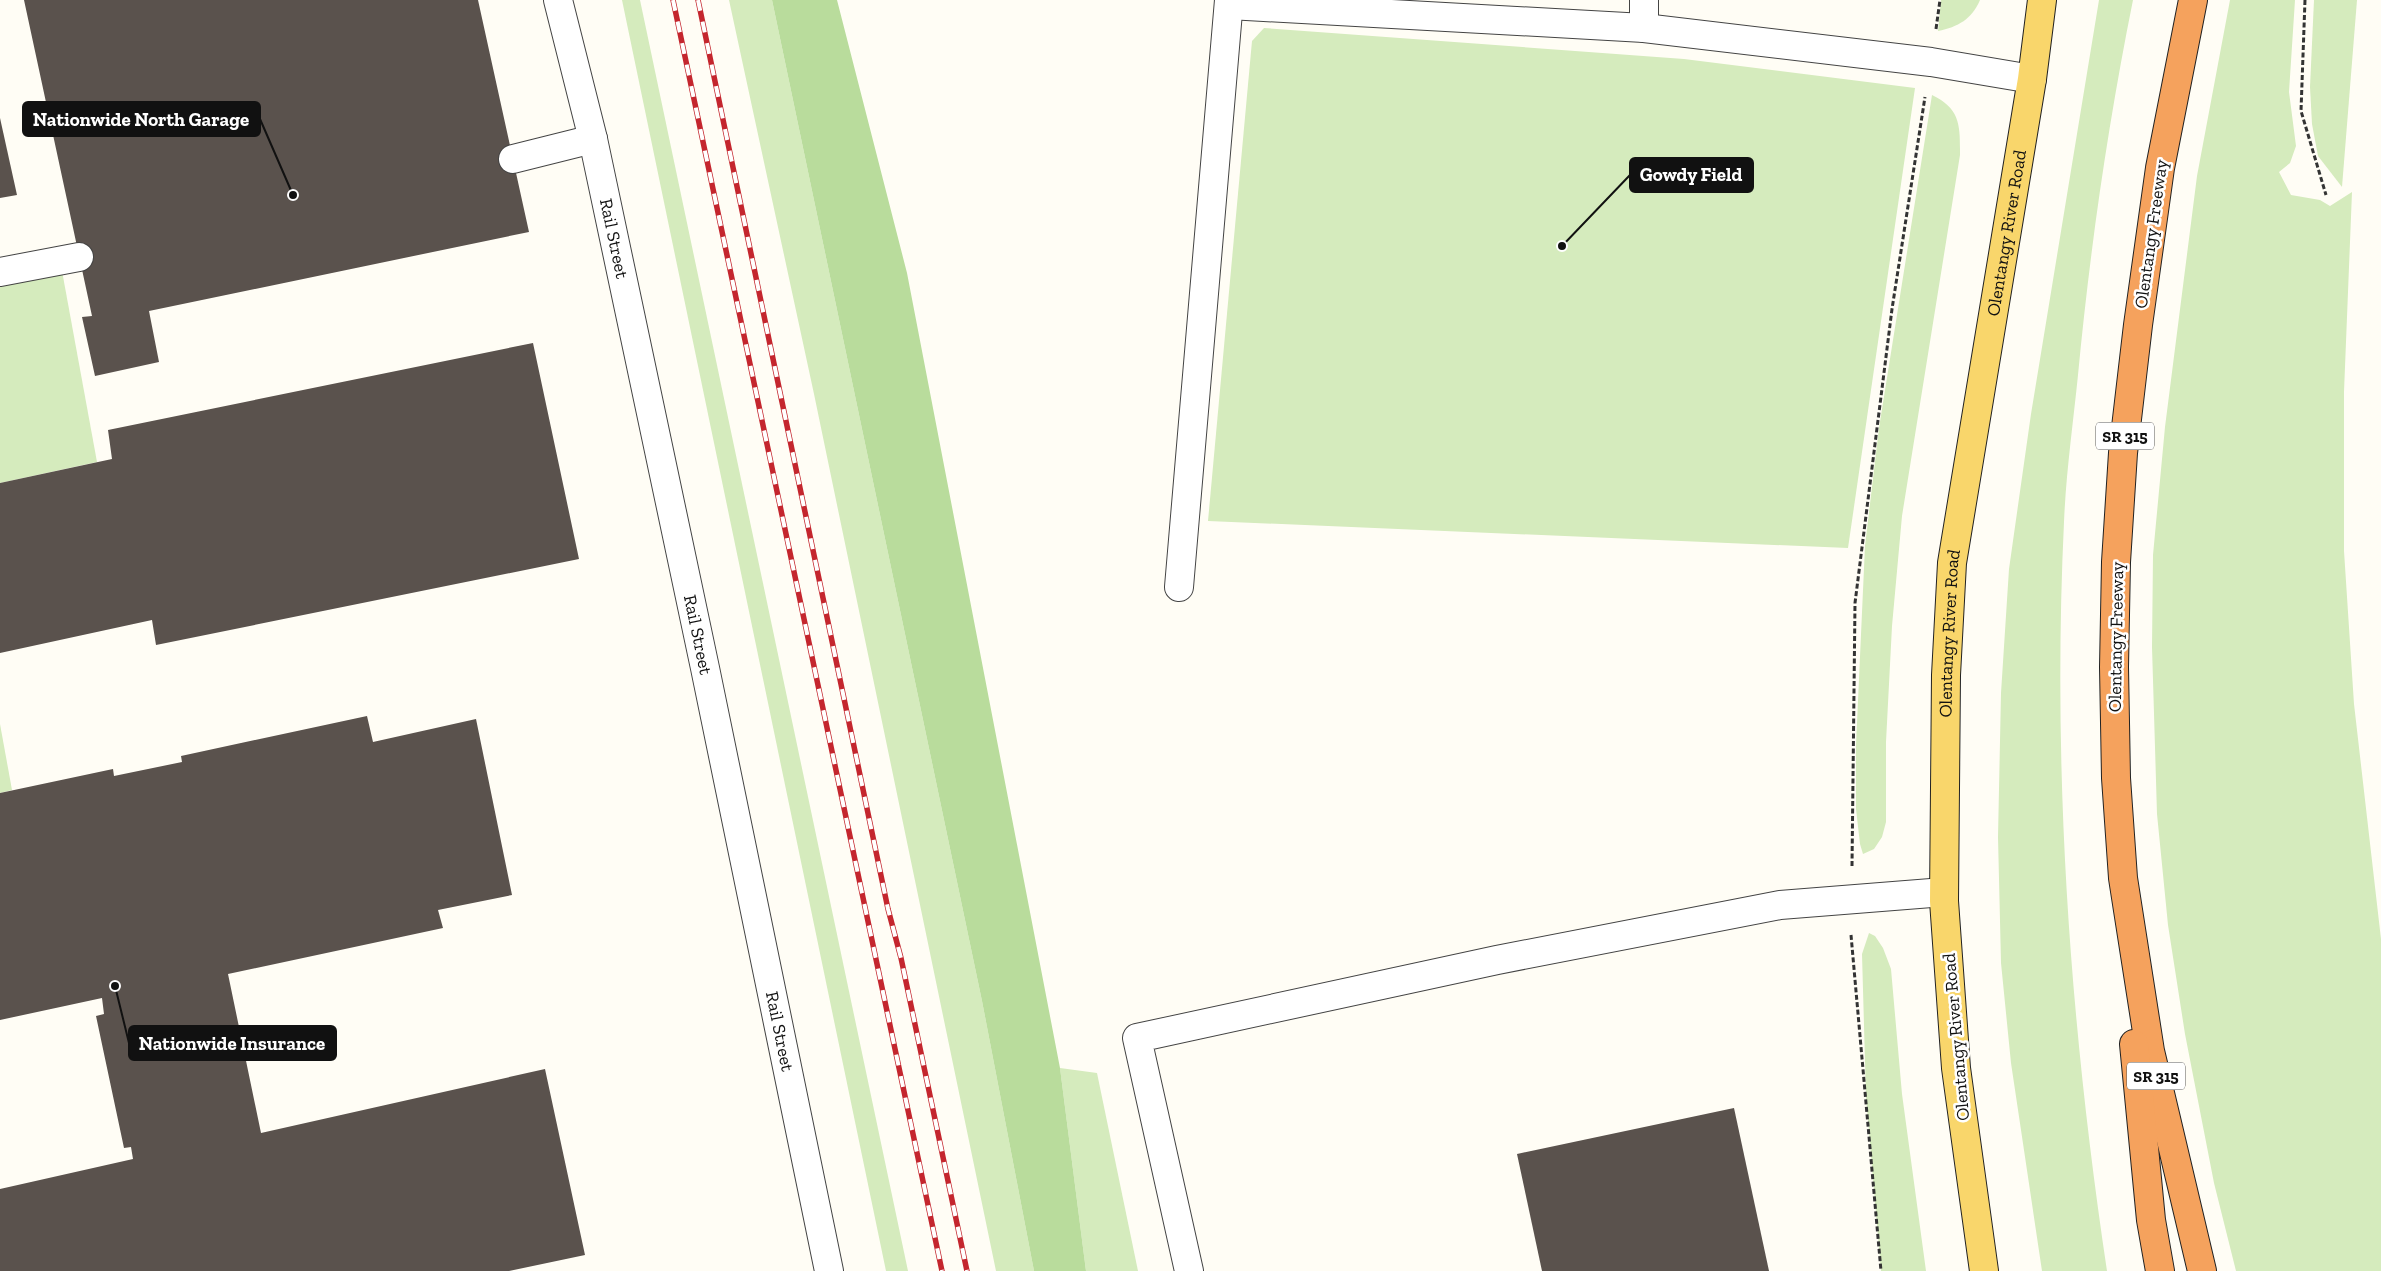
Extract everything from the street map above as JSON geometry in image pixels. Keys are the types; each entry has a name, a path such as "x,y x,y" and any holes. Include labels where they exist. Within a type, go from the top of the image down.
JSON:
{"highway":[{"name":"Olentangy Freeway","path":"2193,0 2160,168 2138,325 2123,453 2116,562 2114,667 2116,778 2123,878 2150,1051 2202,1271"},
{"path":"2123,878 2133,1036 2150,1220 2160,1271"}],"main road":[{"name":"Olentangy River Road","path":"1984,1271 1956,1068 1944,892 1946,675 1952,563 2032,79 2042,0"}],"street":[{"name":"Rail Street","path":"558,0 593,139 705,668 829,1271"},
{"path":"1644,0 1644,28"},
{"path":"1179,587 1229,2 1644,28 1931,62 2032,79"},
{"path":"513,158 593,139"},
{"path":"0,272 79,257"},
{"path":"1188,1271 1137,1038 1626,934 1780,905 1944,892"}],"path":[{"path":"1881,1271 1851,939 1855,603 1892,308 1940,0"},
{"path":"2305,0 2301,111 2326,195"}],"green space":[{"path":"622,0 640,0 908,1271 886,1271"},
{"path":"729,0 772,0 982,1001 1034,1271 996,1271 814,394"},
{"path":"772,0 837,0 907,273 1060,1068 1086,1271 1034,1271 982,1001"},
{"path":"1941,0 1980,0 1977,7 1964,21 1938,31"},
{"path":"2099,0 2133,0 2108,140 2094,234 2068,467 2064,522 2060,710 2067,898 2074,991 2083,1085 2107,1271 2042,1271 2011,1063 2001,963 1998,837 2001,693 2009,569 2031,414"},
{"path":"2230,0 2295,0 2289,92 2296,146 2290,163 2279,172 2291,195 2320,200 2330,206 2352,192 2344,392 2344,551 2354,704 2381,939 2381,1271 2236,1271 2214,1183 2185,1034 2168,925 2157,814 2152,647 2153,555 2165,427 2197,176"},
{"path":"2314,0 2357,0 2342,187 2318,156 2312,124 2310,87"},
{"path":"1264,28 1684,59 1915,88 1848,548 1208,521 1252,41"},
{"path":"1932,95 1942,100 1954,112 1959,127 1960,155 1902,516 1892,626 1886,742 1886,822 1882,837 1874,849 1863,854 1856,809 1856,745 1865,546 1879,428"},
{"path":"60,260 97,462 0,483 0,272"},
{"path":"0,724 12,790 0,793"},
{"path":"1869,933 1875,936 1883,948 1891,969 1902,1094 1926,1271 1881,1271 1866,1097 1862,954"},
{"path":"1060,1068 1097,1073 1138,1271 1086,1271"}],"building":[{"path":"24,0 478,0 529,232 149,311 159,362 95,376 82,317 92,316"},
{"path":"0,118 17,195 0,198"},
{"path":"533,343 579,559 156,645 152,620 0,653 0,483 112,459 108,430"},
{"path":"367,716 373,742 476,719 512,895 438,910 443,928 228,974 261,1133 545,1069 585,1255 509,1271 0,1271 0,1189 133,1159 131,1147 124,1148 96,1016 104,1014 102,998 0,1020 0,793 113,769 114,776 182,762 181,756"},
{"path":"1734,1108 1769,1271 1542,1271 1517,1154"}],"railway":[{"path":"673,0 942,1271"},
{"path":"698,0 888,909 901,958 967,1271"}],"place":[{"name":"Nationwide North Garage","path":"293,195"},
{"name":"Gowdy Field","path":"1562,246"},
{"name":"Nationwide Insurance","path":"115,986"}]}
